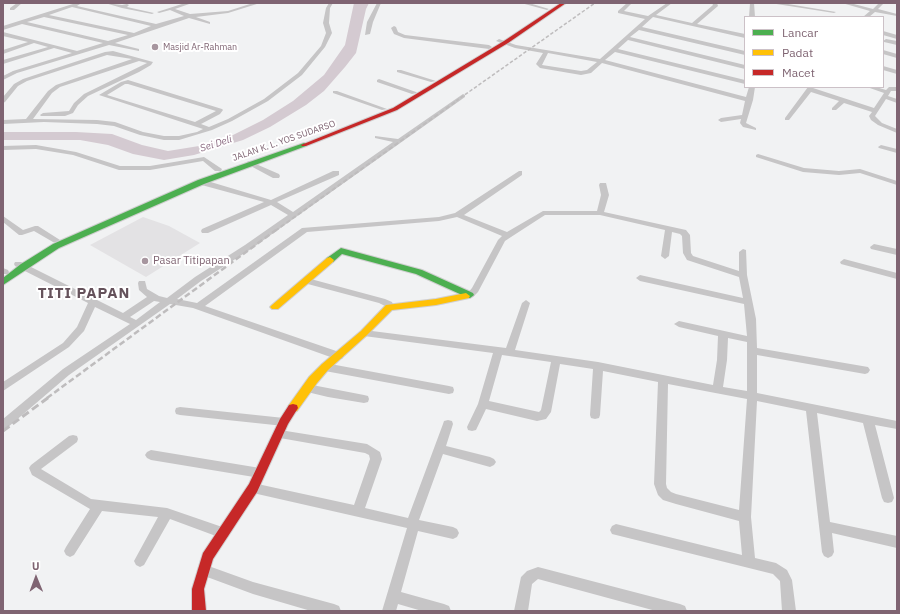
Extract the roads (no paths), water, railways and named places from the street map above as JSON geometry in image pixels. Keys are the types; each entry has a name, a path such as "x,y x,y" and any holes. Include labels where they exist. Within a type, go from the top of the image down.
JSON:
{"main road":[{"name":"JALAN K. L. YOS SUDARSO","path":"3,282 21,265 56,240 218,169 346,125 384,109 414,93 489,47 502,41 557,3"},
{"name":"JALAN K. L. YOS SUDARSO","path":"4,272 21,265 141,204 249,163 344,130 395,109 564,3"},
{"path":"275,307 338,253 345,252 424,274 470,295"},
{"path":"199,611 198,589 207,558 253,488 280,434 284,422 307,388 325,367 364,333 389,307 436,302 470,295"}],"street":[{"path":"12,10 20,3"},
{"path":"3,26 80,3"},
{"path":"88,10 108,3 152,13"},
{"path":"122,7 132,3"},
{"path":"170,12 190,3"},
{"path":"241,3 238,5 252,5"},
{"path":"3,116 115,124 142,134 164,138 189,136 210,129 266,100 300,74 322,46 329,33 326,23 328,8 331,3"},
{"path":"367,34 370,22 379,3"},
{"path":"523,3 547,9"},
{"path":"630,3 620,12 694,24 744,36"},
{"path":"546,52 539,64 540,66 585,73 593,69 626,38 670,3"},
{"path":"694,24 716,5 714,3"},
{"path":"752,3 752,16"},
{"path":"772,3 834,12"},
{"path":"779,3 798,14"},
{"path":"844,3 897,14"},
{"path":"867,16 872,10 882,3"},
{"path":"3,26 21,22 73,4 88,10 156,26"},
{"path":"3,78 15,72 108,44 156,26 177,21 189,16 228,12 252,5"},
{"path":"178,12 186,9"},
{"path":"159,12 178,12 208,23"},
{"path":"43,15 135,35"},
{"path":"177,21 185,24"},
{"path":"21,22 137,50"},
{"path":"165,24 175,28"},
{"path":"394,28 396,33 402,38 489,47"},
{"path":"638,28 744,53"},
{"path":"738,35 744,30"},
{"path":"884,33 897,36"},
{"path":"3,34 80,53"},
{"path":"447,42 452,35"},
{"path":"3,40 12,37"},
{"path":"626,38 744,67"},
{"path":"419,45 425,40"},
{"path":"502,41 515,46 572,55 750,100"},
{"path":"886,41 896,43"},
{"path":"3,52 33,42"},
{"path":"454,50 458,44"},
{"path":"3,62 53,47"},
{"path":"614,50 744,82"},
{"path":"884,52 897,56"},
{"path":"3,101 18,83 107,53 140,59 150,63 132,74 86,95 70,112 65,114 3,122"},
{"path":"30,118 50,92 58,86 140,59"},
{"path":"884,65 897,72"},
{"path":"399,71 433,81"},
{"path":"378,81 414,93"},
{"path":"195,125 218,113 220,110 128,82 123,83 102,95 195,125 210,129"},
{"path":"752,88 744,125 754,130"},
{"path":"787,119 810,88 842,101 876,111"},
{"path":"872,88 897,101"},
{"path":"897,89 890,88 872,116 873,120 897,131"},
{"path":"335,92 384,109"},
{"path":"3,425 66,372 463,96"},
{"path":"834,110 842,101"},
{"path":"720,120 746,116"},
{"path":"377,137 398,141"},
{"path":"3,148 36,147 74,153 119,168 163,166 204,159 218,169"},
{"path":"881,147 897,150"},
{"path":"758,156 803,170 839,173 860,171 897,183"},
{"path":"249,163 276,176"},
{"path":"205,231 336,173"},
{"path":"198,306 305,230 439,219 458,215 519,173"},
{"path":"201,182 271,202 293,215"},
{"path":"600,213 604,195 603,185"},
{"path":"470,295 475,290 488,268 502,240 535,217 543,214 564,212 600,213 683,232 686,235 687,252 690,258 743,275"},
{"path":"458,215 508,235"},
{"path":"3,218 22,233 35,228 56,240"},
{"path":"665,256 670,228"},
{"path":"874,247 897,252"},
{"path":"744,252 743,275 748,302 752,340 752,397 745,517 749,562"},
{"path":"844,262 897,276"},
{"path":"21,265 137,324"},
{"path":"640,278 748,302"},
{"path":"307,281 382,301 389,304 389,307"},
{"path":"142,283 143,290 153,297 198,306 339,356"},
{"path":"123,317 153,297"},
{"path":"3,388 66,345 81,330 93,302"},
{"path":"472,427 526,303"},
{"path":"679,324 752,340"},
{"path":"364,333 504,351 598,366 897,425"},
{"path":"717,390 722,360 723,334"},
{"path":"752,351 865,370"},
{"path":"483,404 531,416 542,416 546,412 556,359"},
{"path":"595,416 598,366"},
{"path":"325,367 449,390"},
{"path":"663,378 660,484 662,491 668,496 676,499 745,517"},
{"path":"307,388 364,399"},
{"path":"811,407 828,552"},
{"path":"180,411 284,422"},
{"path":"868,420 888,498"},
{"path":"389,611 413,524 448,424"},
{"path":"280,434 367,449 373,452 376,459 358,511"},
{"path":"73,439 34,470 89,504 167,513 224,533"},
{"path":"439,449 490,462"},
{"path":"151,455 260,473"},
{"path":"253,488 453,533"},
{"path":"70,551 99,505"},
{"path":"140,561 167,513"},
{"path":"825,526 897,542"},
{"path":"616,530 776,569 783,574 788,588 789,611"},
{"path":"203,570 253,588 334,611"},
{"path":"521,611 526,581 531,575 538,573 680,611"},
{"path":"393,596 444,611"}],"water":[{"name":"Sei Deli","path":"354,3 369,3 366,9 356,53 345,67 324,91 306,105 270,127 243,140 194,155 164,160 133,154 108,145 80,140 3,140 3,132 76,132 112,134 142,145 168,151 199,146 233,135 263,120 293,101 324,75 345,45"}],"railway":[{"path":"456,101 595,3"},
{"path":"275,231 458,100"},
{"path":"47,398 276,230"},
{"path":"3,431 49,397"}],"place":[{"name":"Masjid Ar-Rahman","path":"155,47"},
{"name":"Pasar Titipapan","path":"145,261"}],"district":[{"name":"TITI PAPAN","path":"84,294"}]}
